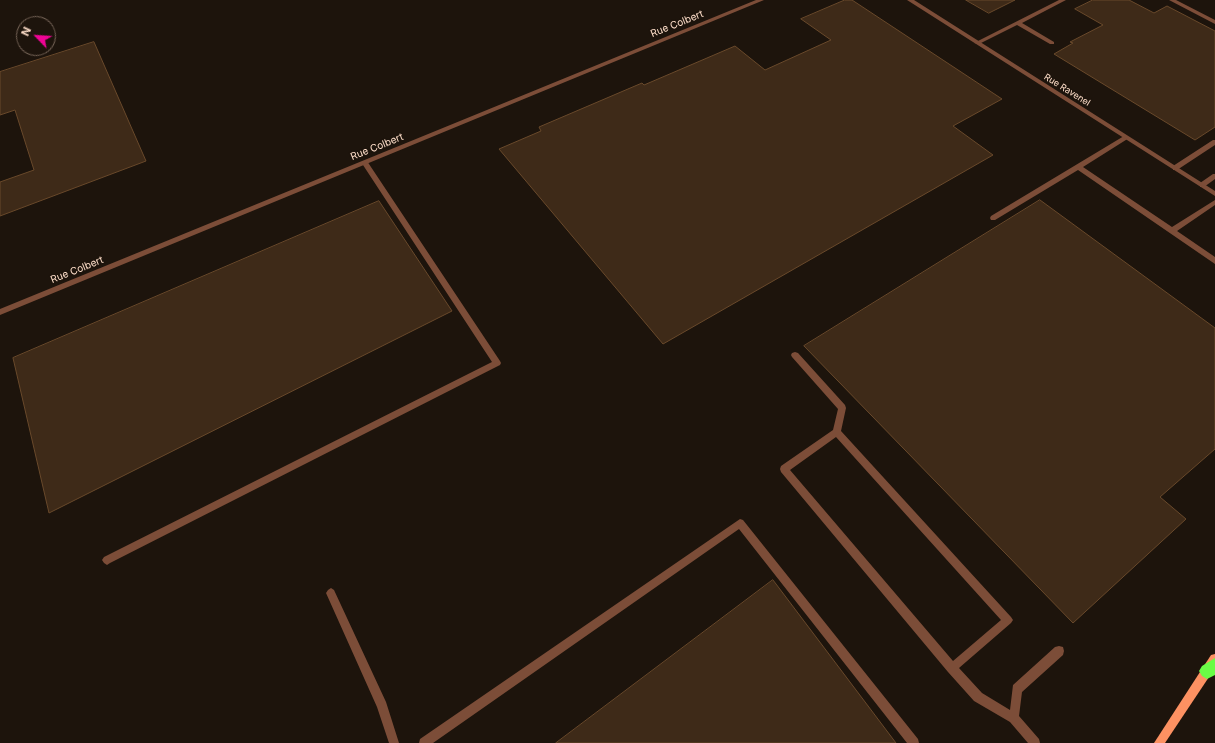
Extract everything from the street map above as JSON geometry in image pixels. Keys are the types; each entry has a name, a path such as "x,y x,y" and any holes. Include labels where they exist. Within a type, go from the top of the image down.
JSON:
{"main road":[{"path":"1159,743 1212,665"}],"street":[{"name":"Rue Colbert","path":"0,312 761,0"},
{"name":"Rue Ravenel","path":"910,0 1215,194"},
{"path":"977,43 1062,0"},
{"path":"1172,0 1215,22"},
{"path":"1018,23 1052,43"},
{"path":"993,218 1126,138"},
{"path":"1175,168 1215,142"},
{"path":"107,560 497,363 365,163"},
{"path":"1078,167 1215,261"},
{"path":"1202,185 1215,176"},
{"path":"1172,232 1215,202"},
{"path":"795,356 842,408 837,432 784,469 978,698 1014,718 1035,743"},
{"path":"837,432 1008,620 952,668"},
{"path":"424,743 740,523 914,743"},
{"path":"331,593 382,706 394,743"},
{"path":"1014,718 1017,689 1059,651"}],"building":[{"path":"845,0 852,0 1002,99 953,126 993,155 663,344 499,149 541,131 539,127 642,83 644,85 735,46 765,70 831,40 801,19"},
{"path":"966,0 1015,0 989,13"},
{"path":"1093,0 1129,0 1154,13 1167,6 1215,31 1215,127 1195,140 1054,54 1073,43 1070,42 1103,25 1075,9"},
{"path":"94,42 146,161 0,216 0,182 34,170 15,110 0,115 0,72 50,56 56,56 56,54"},
{"path":"1040,200 1215,328 1215,449 1160,497 1186,519 1073,623 804,346"},
{"path":"379,201 452,311 49,513 13,358"},
{"path":"773,580 896,743 556,743"}]}
